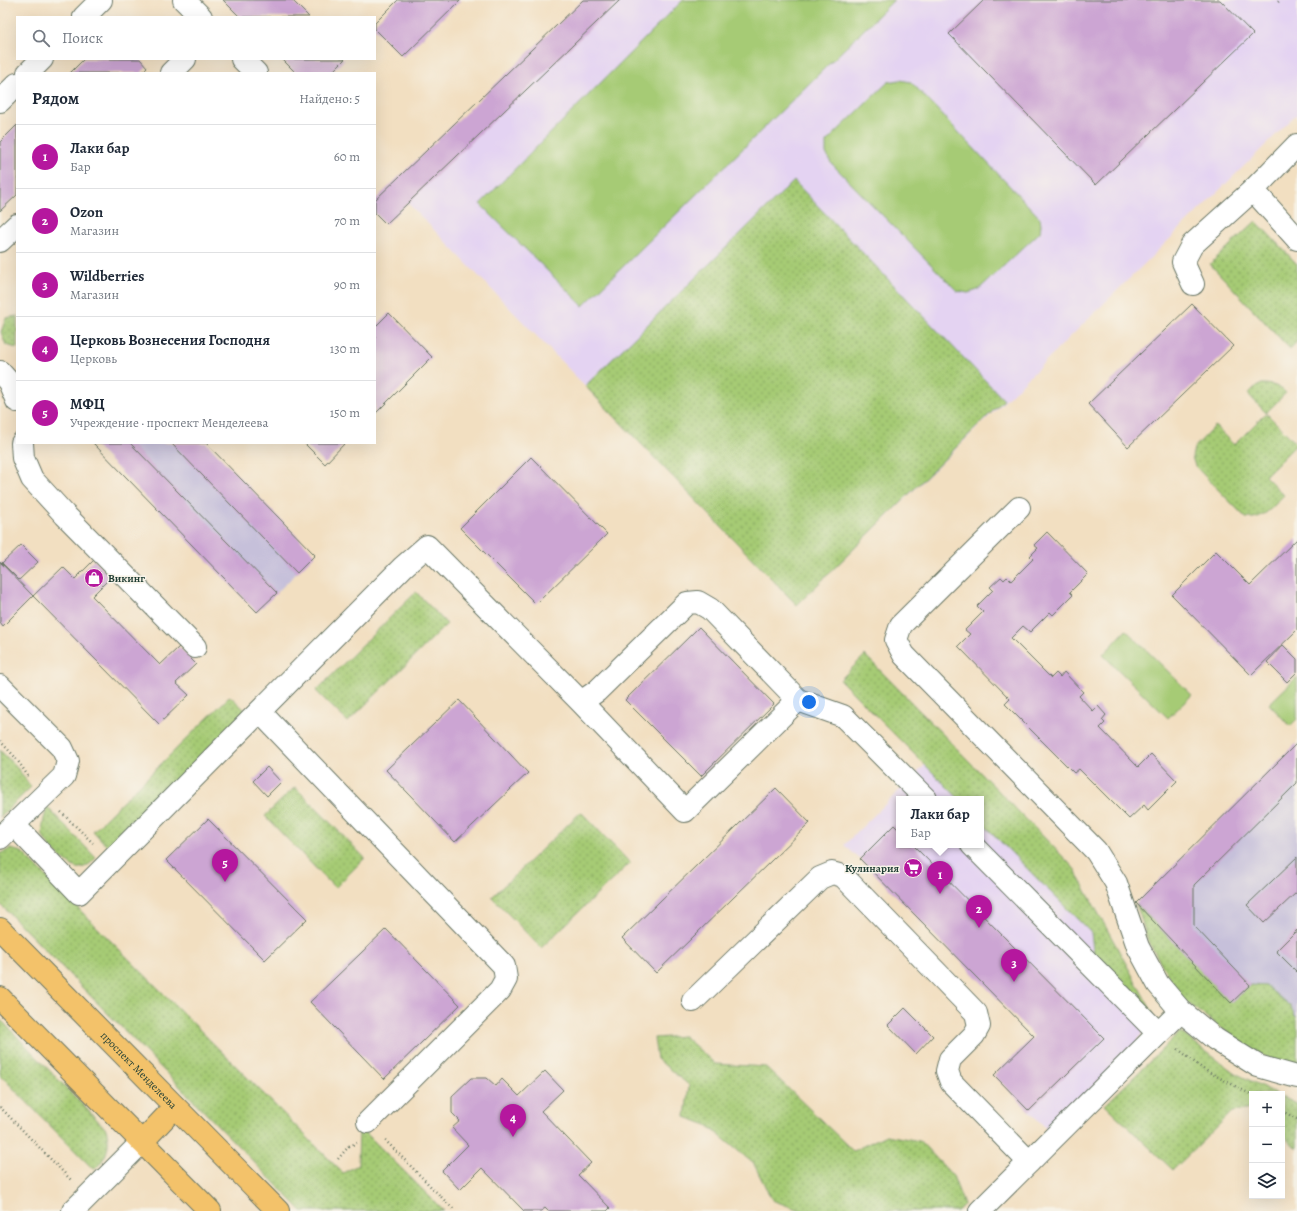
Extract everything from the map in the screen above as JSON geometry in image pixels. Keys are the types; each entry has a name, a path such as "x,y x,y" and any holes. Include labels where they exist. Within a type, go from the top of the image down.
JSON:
{"main road":[{"name":"проспект Менделеева","path":"0,929 278,1211"},
{"path":"0,998 210,1211"},
{"path":"142,1142 176,1107"}],"lane":[{"path":"85,16 101,0"},
{"path":"184,0 200,16"},
{"path":"29,72 41,60"},
{"path":"172,72 184,60"},
{"path":"243,60 255,72"},
{"path":"0,101 16,85"},
{"path":"1193,284 1183,262 1192,245 1253,190 1297,145"},
{"path":"1253,190 1297,239"},
{"path":"0,241 16,226"},
{"path":"0,372 9,382 16,399"},
{"path":"22,444 23,458 32,479 65,515 195,647"},
{"path":"1019,508 901,625 896,640 904,654 1096,851 1116,883 1138,947 1158,984 1181,1011 1215,1040 1258,1066 1297,1077"},
{"path":"0,686 62,748 68,761 64,776 7,831 79,893 403,567 427,546 581,702 685,812 798,700"},
{"path":"581,702 597,691 687,603 698,602 710,609 798,700 843,716 923,796"},
{"path":"260,712 504,966 506,979 500,990 365,1132"},
{"path":"975,848 1158,1033"},
{"path":"693,1001 820,878 832,873 843,876 976,1013 979,1026 974,1035 950,1059 947,1071 951,1082 1029,1162"},
{"path":"980,1211 1181,1011"},
{"path":"80,1204 142,1142"}],"path":[{"path":"0,741 16,758 30,781"},
{"path":"58,810 111,860"},
{"path":"1158,1033 1203,1068 1249,1093"},
{"path":"0,1108 80,1204"},
{"path":"1285,1113 1297,1119"},
{"path":"338,1159 349,1146 365,1132"},
{"path":"385,1139 455,1211"}],"shaded area":[{"path":"620,0 1297,0 1297,114 797,605 408,203"},
{"path":"94,444 207,444 315,555 257,612"},
{"path":"1296,744 1297,1019 1290,1006 1231,1003 1136,903"},
{"path":"925,765 956,796 896,796 896,828 894,826 860,859 844,845"},
{"path":"984,825 1091,933 1094,957 1154,1015 1131,1051 1048,1130 1029,1111 1103,1038 916,848 984,848"}],"green space":[{"path":"683,0 894,0 583,306 480,204"},
{"path":"900,80 911,82 1040,218 1040,232 978,290 968,293 957,291 831,163 826,153 826,142 888,82"},
{"path":"794,181 1004,400 797,605 585,386"},
{"path":"1256,221 1297,264 1297,342 1290,349 1210,264"},
{"path":"16,316 16,348 6,345 1,332 6,318"},
{"path":"1262,384 1275,386 1286,393 1266,413 1248,394 1254,388"},
{"path":"1266,413 1297,444 1265,476 1284,495 1263,515 1246,518 1195,466 1192,457 1194,448 1215,426 1234,445"},
{"path":"416,592 447,624 348,722 316,691"},
{"path":"1126,630 1192,695 1168,718 1103,655"},
{"path":"865,655 1073,867 1154,1015 1094,957 1091,933 984,825 984,796 956,796 840,680"},
{"path":"1297,677 1297,719 1290,726 1269,704"},
{"path":"230,696 246,711 108,847 93,831"},
{"path":"0,750 18,769 31,787 0,817"},
{"path":"295,787 365,858 335,888 265,816"},
{"path":"47,807 96,858 90,864 85,867 77,868 63,859 48,844 43,836 42,829"},
{"path":"581,812 630,863 541,948 492,897"},
{"path":"10,849 22,852 343,1173 358,1165 359,1126 444,1211 302,1211 0,904 0,854"},
{"path":"1136,903 1231,1002 1250,985 1266,986 1290,1006 1297,1019 1297,1068 1270,1059 1243,1044 1182,999 1149,943"},
{"path":"0,1021 2,1021 106,1129 108,1141 107,1151 102,1161 94,1170 0,1075"},
{"path":"1180,1032 1235,1073 1271,1091 1249,1091 1249,1109 1232,1112 1173,1170 1105,1105"},
{"path":"684,1036 715,1064 766,1067 853,1151 886,1135 920,1141 953,1176 964,1205 958,1211 802,1211 772,1200 754,1164 707,1125 685,1117 689,1085 657,1059 654,1038"},
{"path":"1285,1098 1297,1104 1297,1149 1285,1136"}],"building":[{"path":"223,0 292,0 308,16 239,16"},
{"path":"398,0 461,0 403,57 376,30 376,22"},
{"path":"583,0 620,0 386,224 376,214 376,199"},
{"path":"984,0 1220,0 1253,34 1096,185 949,34"},
{"path":"83,60 141,60 147,67 142,72 71,72"},
{"path":"283,60 344,60 332,72 295,72"},
{"path":"16,126 16,196 0,211 0,142"},
{"path":"1192,304 1233,346 1128,447 1088,404"},
{"path":"389,313 432,357 376,413 376,326"},
{"path":"94,444 131,444 277,593 257,612"},
{"path":"172,444 207,444 315,555 297,573"},
{"path":"305,444 344,444 325,464"},
{"path":"531,457 607,534 536,604 460,528"},
{"path":"1047,532 1088,574 1070,592 1073,595 1053,615 1050,612 1030,632 1023,626 1011,638 1051,678 1056,673 1060,677 1064,672 1083,692 1079,696 1093,711 1098,706 1106,715 1102,720 1105,723 1100,728 1138,767 1151,754 1177,781 1148,810 1144,805 1129,819 1079,769 1074,773 1005,704 1010,699 958,646 970,634 965,630 983,612 977,606 993,590 990,587 1001,577 1004,580 1007,577 1011,581 1033,559 1030,556 1038,548 1034,545"},
{"path":"1297,539 1297,630 1251,675 1172,595 1216,551 1250,585"},
{"path":"21,545 38,562 19,580 2,563"},
{"path":"94,560 111,577 92,596 160,665 179,647 196,664 176,683 189,695 159,724 33,596 63,567 75,579"},
{"path":"0,562 33,596 3,626 0,622"},
{"path":"699,627 774,704 701,776 625,700"},
{"path":"1283,645 1297,659 1297,672 1287,682 1267,662"},
{"path":"459,700 528,773 455,842 386,770"},
{"path":"1296,744 1297,783 1194,885 1194,926 1250,985 1231,1003 1136,903"},
{"path":"267,767 281,782 267,796 253,781"},
{"path":"776,788 810,823 656,973 622,938"},
{"path":"208,819 307,919 265,960 166,860"},
{"path":"894,825 896,827 896,848 916,848 1104,1038 1029,1111 994,1075 1034,1036 860,859"},
{"path":"1297,857 1297,892 1264,923 1247,905"},
{"path":"386,929 460,1005 384,1079 310,1002"},
{"path":"1297,930 1297,972 1276,951"},
{"path":"905,1008 933,1036 916,1054 888,1025"},
{"path":"545,1071 563,1090 541,1111 591,1163 578,1175 610,1208 607,1211 548,1211 545,1208 541,1211 524,1211 482,1168 460,1190 442,1171 468,1145 452,1128 460,1121 452,1113 452,1096 471,1078 487,1078 496,1086 502,1079 519,1096"}],"place":[{"name":"Викинг","path":"94,578"},
{"name":"Кулинария","path":"913,868"},
{"name":"МФЦ","path":"225,882"},
{"name":"Лаки бар","path":"940,894"},
{"name":"Ozon","path":"979,928"},
{"name":"Wildberries","path":"1014,982"},
{"name":"Церковь Вознесения Господня","path":"513,1137"}]}
